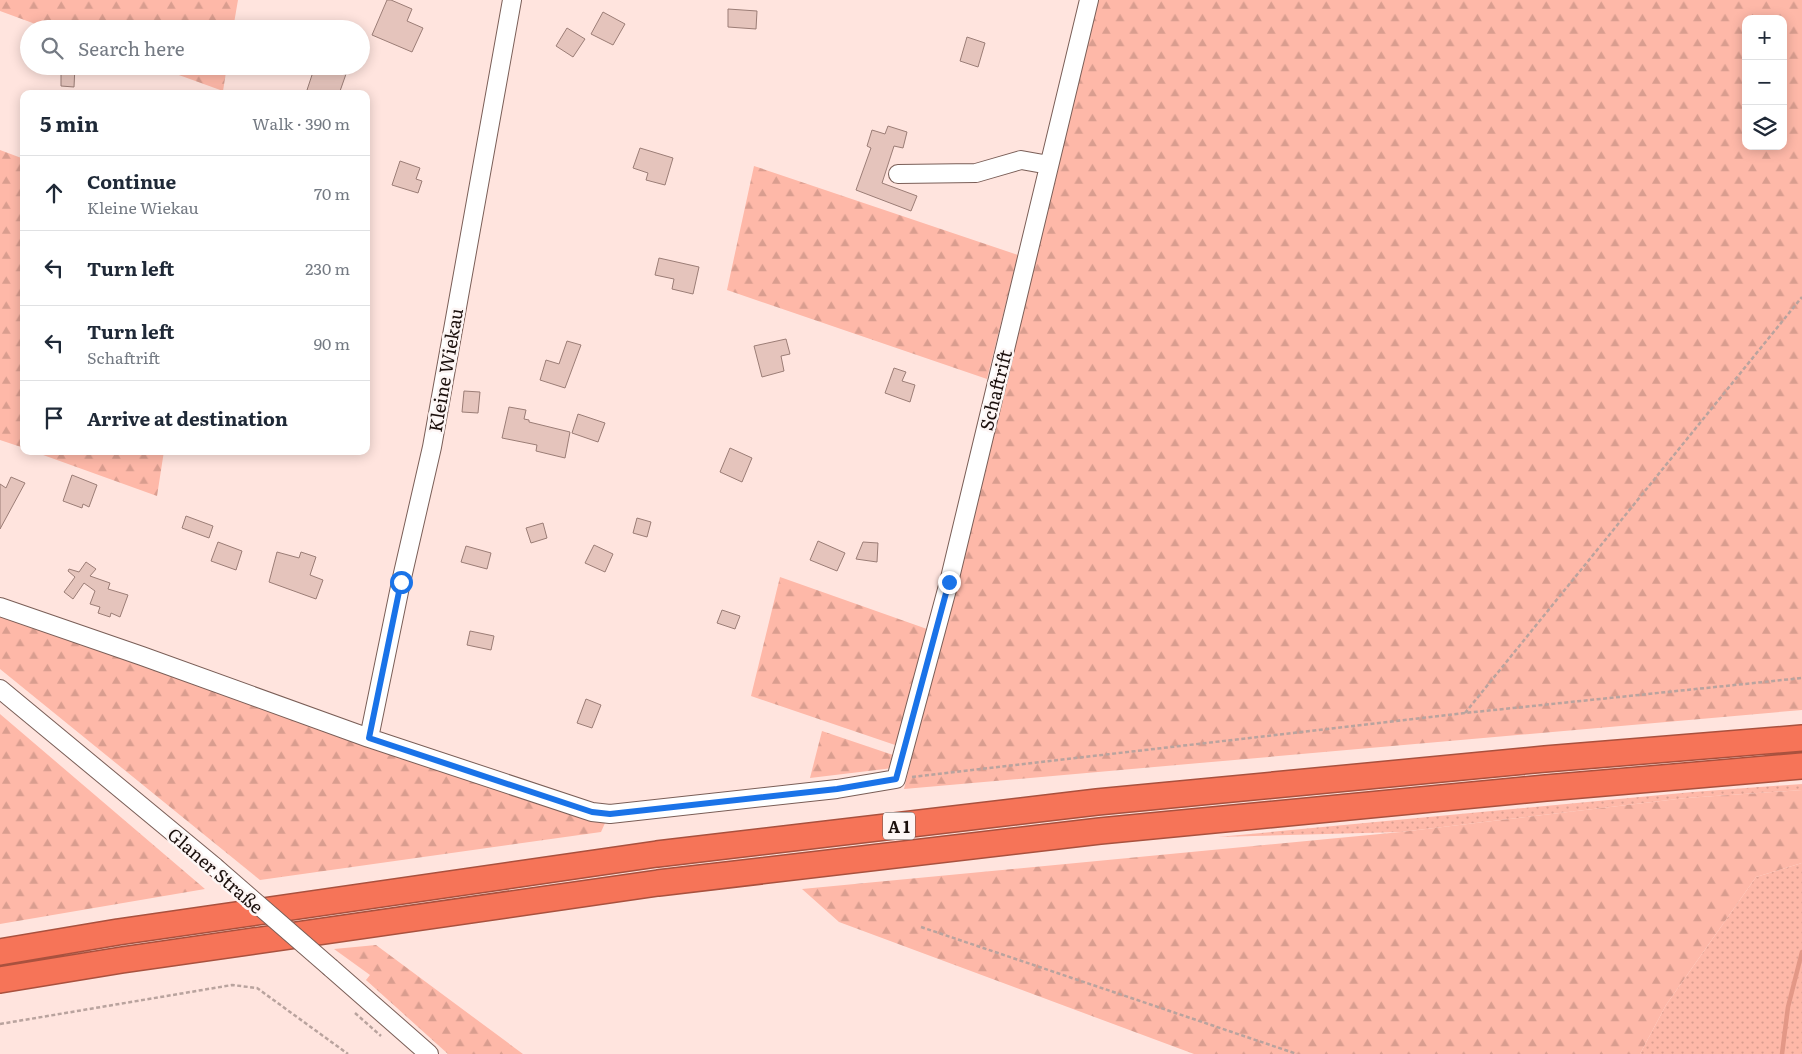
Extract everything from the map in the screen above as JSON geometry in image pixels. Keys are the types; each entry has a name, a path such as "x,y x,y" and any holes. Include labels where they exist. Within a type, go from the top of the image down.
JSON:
{"highway":[{"name":"A 1","path":"0,952 118,932 667,853 1097,802 1535,760 1802,738"},
{"name":"A 1","path":"0,980 122,960 658,883 1100,830 1536,788 1802,766"}],"street":[{"name":"Kleine Wiekau","path":"369,738 401,582 432,447 512,0"},
{"name":"Schaftrift","path":"896,779 949,582 1089,0"},
{"path":"898,174 976,172 1021,160 1049,165"},
{"path":"0,607 369,738 592,812 610,814 837,789 896,779"},
{"name":"Glaner Straße","path":"0,689 215,867 429,1054"}],"path":[{"path":"1465,713 1802,297"},
{"path":"896,779 1465,713 1802,678"},
{"path":"921,927 1297,1054"},
{"path":"0,1024 232,985 257,988 348,1054"}],"green space":[{"path":"0,0 238,0 235,20 24,20 0,11"},
{"path":"1096,0 1802,0 1802,710 904,789"},
{"path":"179,75 226,75 223,90"},
{"path":"0,150 20,158 20,447 0,440"},
{"path":"754,166 1018,255 987,379 727,290"},
{"path":"43,455 163,455 157,496"},
{"path":"780,577 927,629 898,746 751,696"},
{"path":"0,616 605,823 601,832 260,880 0,669"},
{"path":"0,714 205,889 0,924"},
{"path":"822,731 896,756 893,768 810,778"},
{"path":"1802,784 1802,790 1686,798 1401,832 1218,837 1693,792"},
{"path":"1802,790 1802,863 1756,877 1666,1005 1640,1054 1194,1054 839,922 802,889 1401,832 1686,798"},
{"path":"1802,863 1802,1054 1640,1054 1666,1005 1756,877"},
{"path":"376,945 523,1054 448,1054 366,980 370,975 334,949"}],"building":[{"path":"387,0 412,9 407,21 423,28 412,52 372,35"},
{"path":"728,9 757,11 756,29 728,27"},
{"path":"603,12 625,24 613,45 591,34"},
{"path":"567,28 585,39 573,57 556,46"},
{"path":"967,37 985,43 978,67 960,61"},
{"path":"61,75 75,75 74,87 61,86"},
{"path":"312,75 346,75 340,90 307,90"},
{"path":"888,126 907,132 903,148 894,146 882,183 917,196 911,211 856,190 871,148 867,146 872,130 885,134"},
{"path":"640,148 673,158 665,185 646,180 648,173 633,168"},
{"path":"400,161 420,168 416,179 422,181 418,193 392,185"},
{"path":"659,258 699,267 693,294 672,289 674,279 655,275"},
{"path":"786,339 790,354 781,356 784,371 762,377 754,346"},
{"path":"567,341 581,345 565,388 540,380 546,360 559,364"},
{"path":"894,368 906,372 902,381 915,385 910,402 885,393"},
{"path":"464,391 480,392 478,413 462,412"},
{"path":"509,407 526,410 524,419 529,420 529,422 570,432 565,458 536,451 537,445 502,438"},
{"path":"578,414 605,423 598,442 572,433"},
{"path":"730,448 752,458 742,482 720,472"},
{"path":"72,475 97,485 89,507 83,504 82,508 63,501"},
{"path":"11,477 25,483 0,529 0,484 6,488"},
{"path":"186,516 213,526 209,538 182,528"},
{"path":"637,518 651,522 647,537 633,533"},
{"path":"543,523 547,538 531,543 526,528"},
{"path":"818,541 845,553 837,571 810,560"},
{"path":"218,542 242,551 236,570 211,561"},
{"path":"863,542 878,543 877,562 856,559"},
{"path":"594,545 613,554 605,572 585,563"},
{"path":"466,546 491,553 487,569 461,562"},
{"path":"277,552 299,558 301,552 316,557 310,575 323,580 316,599 269,582"},
{"path":"86,562 96,569 90,576 110,583 108,589 128,595 120,617 111,613 110,617 98,613 100,607 90,604 95,591 84,583 73,599 64,592 75,577 68,571 69,569 79,572"},
{"path":"722,610 740,616 735,629 717,623"},
{"path":"470,631 494,636 491,650 467,645"},
{"path":"586,699 601,705 592,728 577,723"}],"waterway":[{"path":"1782,1054 1788,1007 1802,952"}],"route":[{"path":"401,582 369,738 592,812 610,814 837,789 896,779 949,582"}]}
